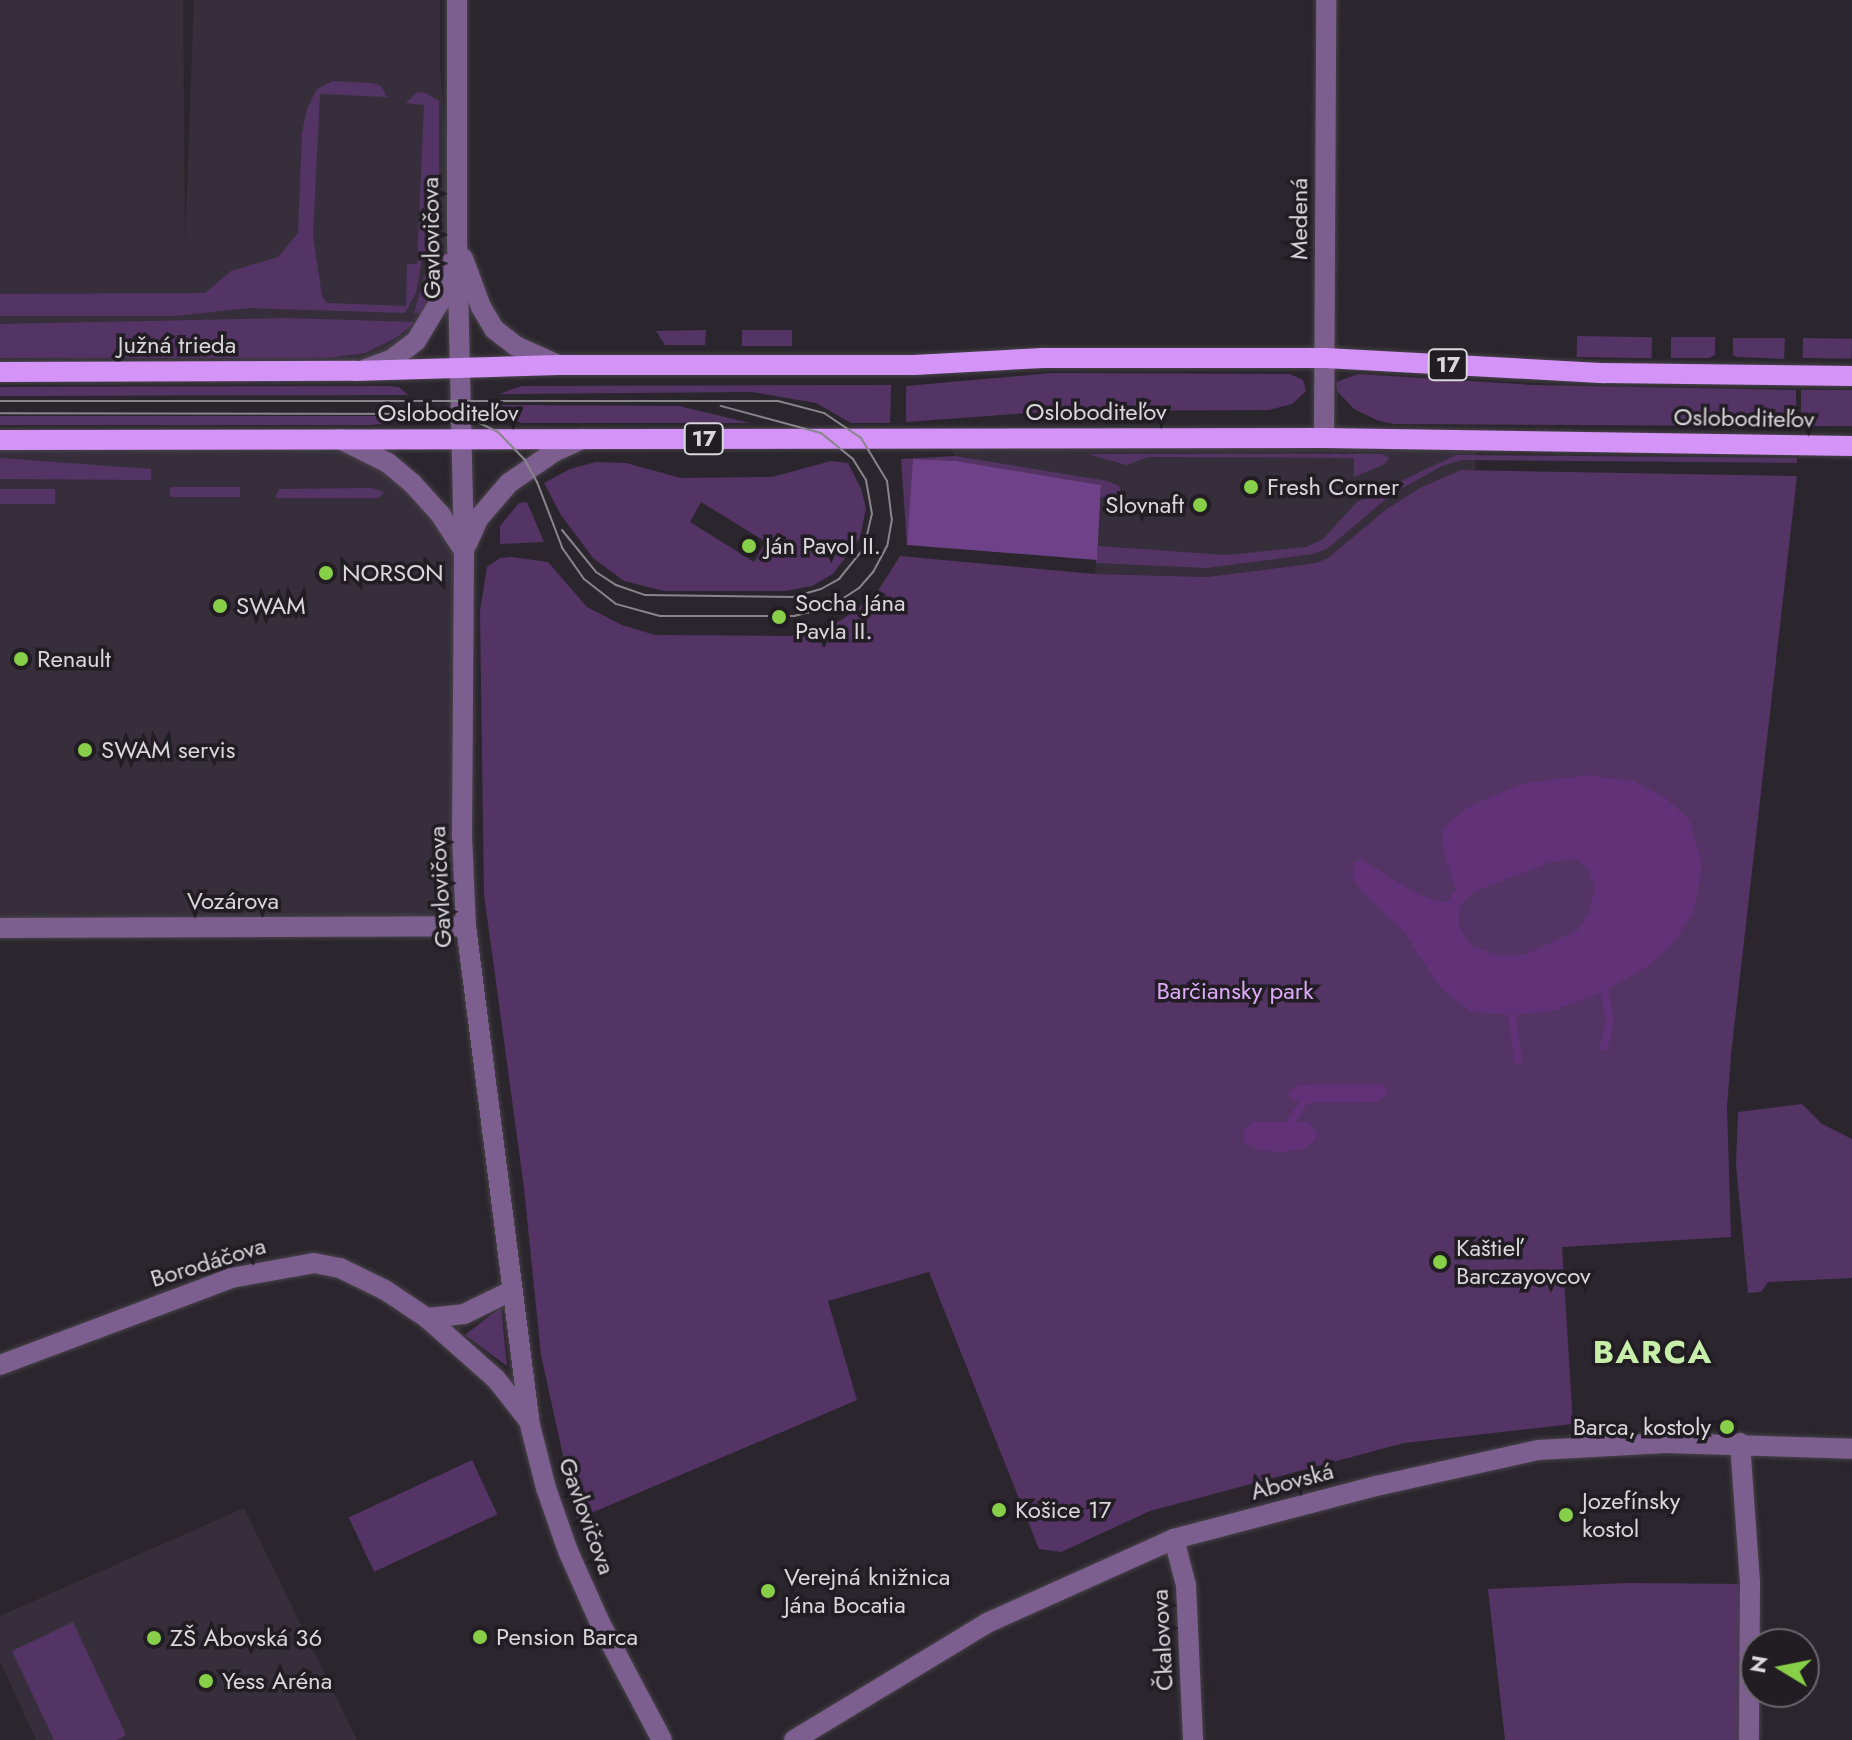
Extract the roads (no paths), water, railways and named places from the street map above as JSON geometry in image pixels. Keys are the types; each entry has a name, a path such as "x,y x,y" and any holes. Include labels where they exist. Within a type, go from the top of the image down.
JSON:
{"main road":[{"name":"Osloboditeľov","path":"355,371 558,365 914,365 1043,358 1325,358 1605,373 1852,376"},
{"name":"Južná trieda","path":"0,372 355,371"},
{"name":"Osloboditeľov","path":"340,439 1324,438 1852,446"},
{"name":"17","path":"0,440 340,439"}],"street":[{"name":"Gavlovičova","path":"457,0 457,240 464,551 462,836 466,926 529,1421 546,1488 568,1551 600,1623 662,1740"},
{"name":"Medená","path":"1324,438 1326,0"},
{"path":"457,240 481,307 494,329 516,346 558,365"},
{"path":"355,371 391,360 407,350 425,330 439,303 457,240"},
{"path":"340,439 388,463 407,477 440,514 464,551"},
{"path":"464,551 478,519 509,483 582,439"},
{"name":"Vozárova","path":"0,928 466,926"},
{"name":"Borodáčova","path":"0,1365 231,1278 288,1264 314,1263 340,1268 385,1290 427,1318 496,1379 529,1421"},
{"path":"427,1318 464,1314 511,1291"},
{"name":"Abovská","path":"794,1740 987,1623 1174,1539 1505,1455 1622,1443 1740,1443 1852,1449"},
{"path":"1740,1443 1750,1584 1749,1740"},
{"name":"Čkalovova","path":"1174,1539 1186,1585 1193,1740"}],"waterway":[{"path":"1604,990 1610,1021 1604,1047"},
{"path":"1512,1015 1518,1060"},
{"path":"1291,1122 1303,1103"}],"tram line":[{"path":"0,401 778,401 824,413 861,438 887,481 892,519 887,546 873,572 859,588 830,607 795,616 660,616 616,604 584,579 562,547 537,482 525,460 498,432 461,414 0,413"},
{"path":"562,530 596,572 616,585 645,595 793,597 821,589 839,579 864,548 872,514 866,480 853,459 821,433 721,406"}],"place":[{"name":"Fresh Corner","path":"1251,487"},
{"name":"Slovnaft","path":"1200,505"},
{"name":"Ján Pavol II.","path":"749,546"},
{"name":"NORSON","path":"326,573"},
{"name":"SWAM","path":"220,606"},
{"name":"Socha Jána Pavla II.","path":"779,617"},
{"name":"Renault","path":"21,659"},
{"name":"SWAM servis","path":"85,750"},
{"name":"Kaštieľ Barczayovcov","path":"1440,1262"},
{"name":"Barca, kostoly","path":"1727,1427"},
{"name":"Košice 17","path":"999,1510"},
{"name":"Jozefínsky kostol","path":"1566,1515"},
{"name":"Verejná knižnica Jána Bocatia","path":"768,1591"},
{"name":"Pension Barca","path":"480,1637"},
{"name":"ZŠ Abovská 36","path":"154,1638"},
{"name":"Yess Aréna","path":"206,1681"}],"district":[{"name":"BARCA","path":"1653,1352"}],"park label":[{"name":"Barčiansky park","path":"1235,991"}]}
